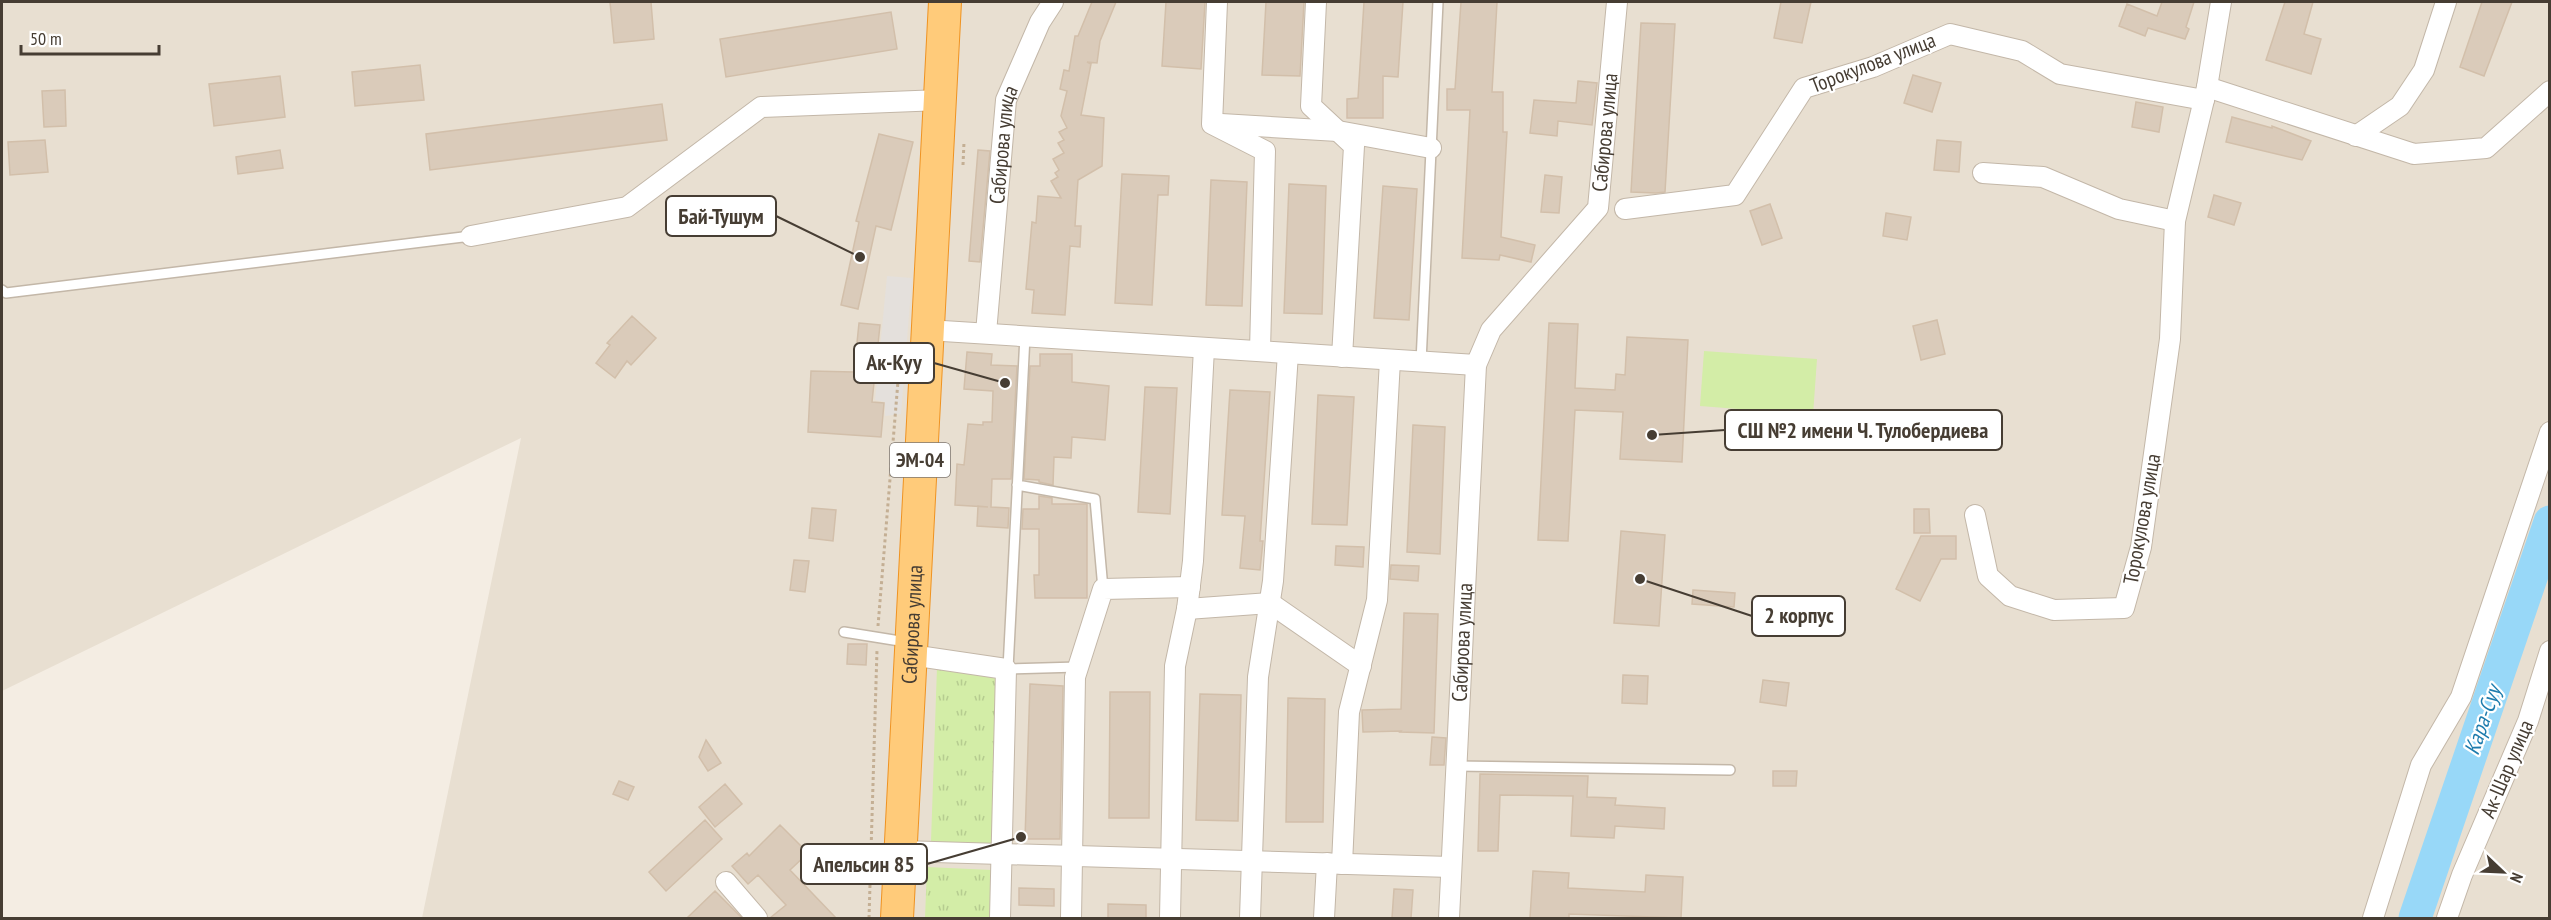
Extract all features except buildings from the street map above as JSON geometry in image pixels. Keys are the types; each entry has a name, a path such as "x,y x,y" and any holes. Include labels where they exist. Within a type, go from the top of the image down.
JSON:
{"highway":[{"name":"Сабирова улица","path":"897,918 945,2"}],"street":[{"name":"Сабирова улица","path":"986,333 1006,100 1040,22 1053,2"},
{"path":"1212,124 1217,2"},
{"path":"1316,2 1311,106 1354,146 1342,357"},
{"name":"Сабирова улица","path":"1449,918 1476,365 1491,330 1598,208 1617,2"},
{"name":"Торокулова улица","path":"1975,514 1988,576 2010,596 2054,610 2124,608 2141,547 2170,339 2175,221 2206,94 2221,2"},
{"path":"2356,136 2400,106 2424,70 2446,2"},
{"name":"Торокулова улица","path":"1625,209 1735,195 1804,88 1873,67 1950,34 2022,51 2060,74 2206,94 2414,154 2486,148 2550,92"},
{"path":"471,236 627,207 760,107 941,100"},
{"path":"1212,124 1338,131 1431,148"},
{"path":"1212,124 1265,151 1260,351"},
{"path":"1983,173 2043,177 2119,209 2175,221"},
{"path":"927,330 1476,365"},
{"path":"1170,918 1175,666 1190,587 1204,348"},
{"path":"1250,918 1258,677 1273,581 1288,353"},
{"path":"1324,918 1334,863 1349,712 1377,600 1390,360"},
{"path":"2373,918 2421,765 2461,697 2550,432"},
{"path":"1071,918 1075,676 1103,589 1190,587"},
{"path":"1187,609 1270,603 1361,666"},
{"path":"911,649 1007,669 1000,918"},
{"name":"Ак-Шар улица","path":"2447,918 2462,875 2528,721 2550,651"},
{"path":"901,851 1451,867"},
{"path":"726,882 757,918"}],"lane":[{"path":"1421,362 1438,2"},
{"path":"2,290 6,292 471,236"},
{"path":"1025,336 1007,669 1078,667"},
{"path":"1017,485 1095,499 1103,589"},
{"path":"844,632 877,637 911,649"},
{"path":"1456,766 1730,770"}],"path":[{"path":"869,918 877,637 899,374"}],"shaded area":[{"path":"2,2 2549,2 2549,918 422,918 521,438 2,691"},
{"path":"887,276 912,278 901,414 885,416 885,402 875,400"}],"green space":[{"path":"1704,351 1817,359 1813,415 1700,406"},
{"path":"937,667 998,679 992,847 931,841"},
{"path":"927,867 992,870 991,918 925,918"}],"waterway":[{"name":"Кара-Суу","path":"2415,918 2550,522"}],"place":[{"name":"Бай-Тушум","path":"860,257"},
{"name":"Ак-Куу","path":"1005,383"},
{"name":"СШ №2 имени Ч. Тулобердиева","path":"1652,435"},
{"name":"2 корпус","path":"1640,579"},
{"name":"Апельсин 85","path":"1021,837"}]}
